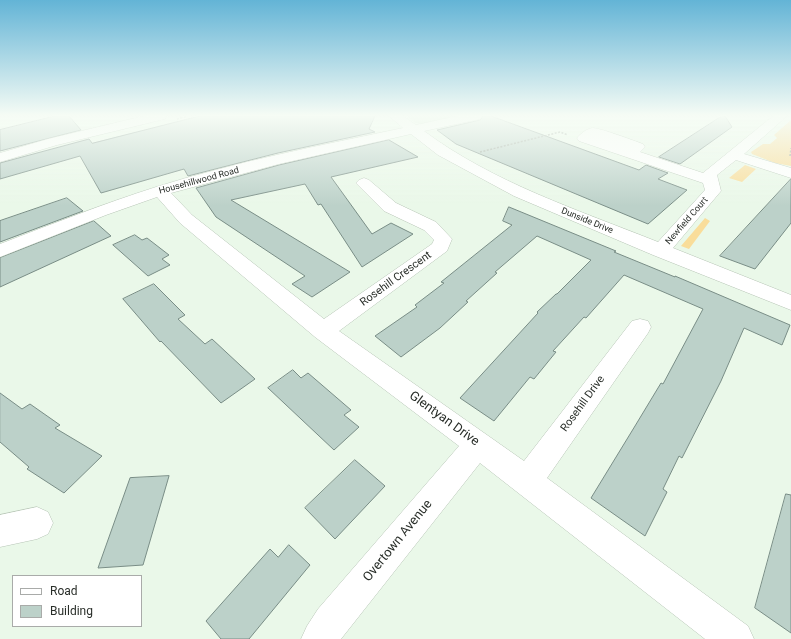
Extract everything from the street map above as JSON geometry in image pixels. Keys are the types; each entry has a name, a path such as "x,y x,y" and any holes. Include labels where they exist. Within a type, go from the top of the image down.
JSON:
{"street":[{"path":"0,150 15,146"},
{"path":"0,158 40,146"},
{"name":"Househillwood Road","path":"0,251 83,217 160,191 284,158 340,146"},
{"name":"Dunside Drive","path":"435,146 443,152 520,193 791,303"},
{"name":"Newfield Court","path":"607,146 710,180 713,191 660,251"},
{"path":"710,180 710,173 745,146"},
{"path":"734,155 791,173"},
{"name":"Rosehill Crescent","path":"323,331 440,247 443,239 430,226 390,207 364,183"},
{"name":"Glentyan Drive","path":"160,191 186,219 323,331 478,444 736,639"},
{"name":"Rosehill Drive","path":"527,481 640,328"},
{"name":"Overtown Avenue","path":"320,639 331,622 478,444"},
{"path":"0,531 37,523"}],"path":[{"path":"480,152 505,146"},
{"path":"790,159 791,148"}],"shaded area":[{"path":"760,146 791,146 791,166 775,163 752,154 751,152"},
{"path":"745,165 756,169 742,182 729,178"},
{"path":"705,218 710,221 689,249 681,246"}],"building":[{"path":"0,146 20,146 0,151"},
{"path":"64,146 311,146 188,176 184,169 101,193 80,156 0,179 0,163"},
{"path":"363,146 399,146 418,157 331,177 372,234 391,223 413,234 362,267 321,204 318,205 305,184 231,200 350,272 312,297 292,284 305,276 216,217 196,188 279,165"},
{"path":"460,146 573,146 639,170 646,165 668,173 658,179 687,190 648,224"},
{"path":"676,146 706,146 680,164 659,157"},
{"path":"791,179 791,223 755,269 720,256"},
{"path":"67,198 83,211 0,242 0,221"},
{"path":"509,207 790,325 782,345 744,328 721,381 682,458 679,456 663,489 667,492 645,536 591,498 661,383 663,384 703,309 624,275 586,318 584,317 553,351 556,352 534,379 530,377 494,421 460,398 538,313 537,312 591,260 537,236 495,272 497,273 466,301 468,302 440,328 401,357 375,336 417,307 415,305 444,283 441,282 512,225 503,221"},
{"path":"94,221 111,236 0,287 0,258"},
{"path":"135,235 142,240 147,238 169,255 162,259 170,265 148,276 113,245"},
{"path":"154,284 185,315 178,319 205,344 212,339 255,379 221,403 161,341 160,342 123,299"},
{"path":"293,370 301,378 308,373 351,410 344,415 359,427 334,450 268,388"},
{"path":"0,393 22,409 30,404 60,425 55,428 102,456 64,493 27,469 29,467 0,442"},
{"path":"355,460 385,486 335,539 305,508"},
{"path":"169,476 143,565 98,568 130,478"},
{"path":"786,494 791,495 791,633 755,608"},
{"path":"289,545 310,565 249,639 221,639 206,621 270,549 278,557"}]}
